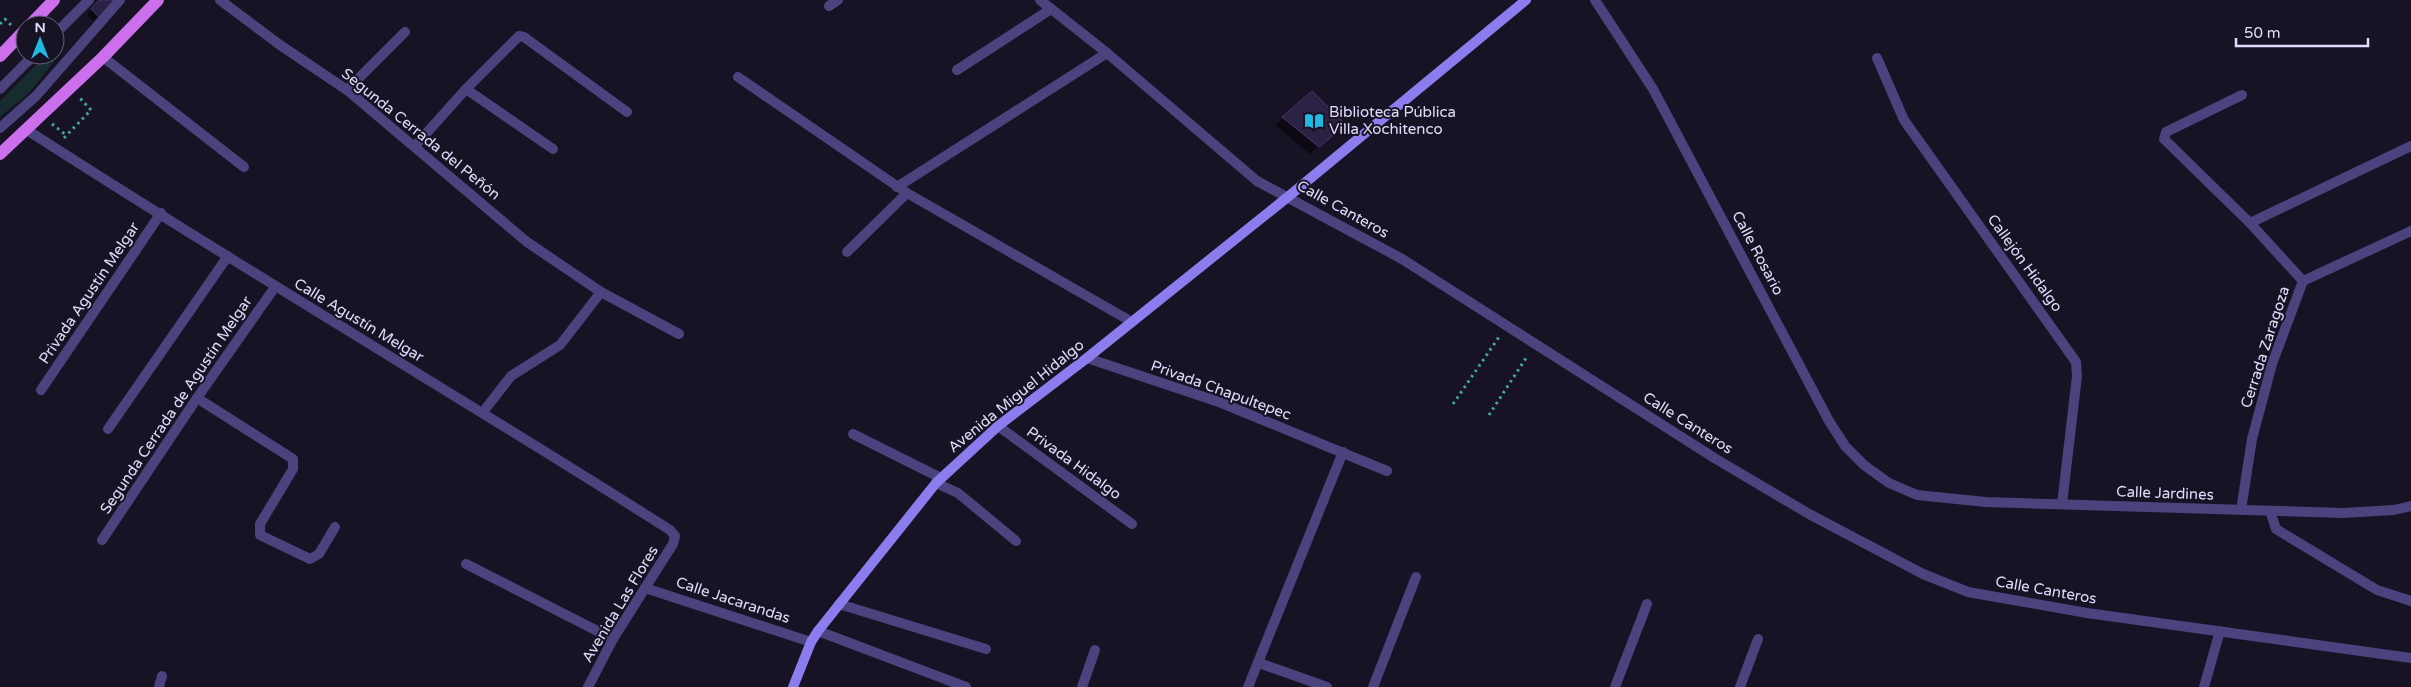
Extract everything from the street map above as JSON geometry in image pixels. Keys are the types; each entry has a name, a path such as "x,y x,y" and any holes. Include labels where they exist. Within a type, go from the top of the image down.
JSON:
{"main road":[{"path":"40,15 54,0"},
{"path":"0,154 103,57 158,0"},
{"name":"Avenida Miguel Hidalgo","path":"793,687 811,642 818,631 938,480 998,426 1087,358 1289,196 1526,0"},
{"path":"0,56 15,40"}],"street":[{"path":"65,24 89,0"},
{"path":"0,128 36,96 120,0"},
{"name":"Segunda Cerrada del Peñón","path":"220,0 280,45 347,90 528,242 601,292 679,334"},
{"path":"829,6 838,0"},
{"name":"Calle Canteros","path":"1040,0 1107,53 1257,181 1289,196 1402,259 1716,459 1809,514 1923,574 1968,592 2087,613 2411,658"},
{"name":"Calle Rosario","path":"1596,0 1653,89 1829,421 1845,446 1864,465 1889,483 1917,496"},
{"path":"957,70 1052,9"},
{"path":"347,90 405,32"},
{"path":"415,146 515,38 522,36 627,112"},
{"path":"897,187 1107,53"},
{"path":"103,57 244,167"},
{"name":"Callejón Hidalgo","path":"1877,58 1904,120 2076,362 2077,376 2062,504"},
{"path":"0,89 24,65"},
{"path":"738,77 897,187 1132,322"},
{"path":"466,90 553,148"},
{"path":"2242,95 2170,130 2164,135 2166,143 2250,223 2303,281"},
{"name":"Calle Agustín Melgar","path":"27,130 275,287 483,412 670,530 675,536"},
{"path":"2250,223 2411,146"},
{"path":"847,252 907,193"},
{"name":"Privada Agustín Melgar","path":"41,390 161,214"},
{"name":"Cerrada Zaragoza","path":"2241,510 2252,439 2272,364 2303,281 2411,231"},
{"path":"108,429 228,256"},
{"name":"Segunda Cerrada de Agustín Melgar","path":"102,540 197,398 275,287"},
{"path":"483,412 511,376 560,345 601,292"},
{"name":"Privada Chapultepec","path":"1087,358 1219,402 1387,471"},
{"path":"197,398 293,459 293,469 260,524 260,535 310,559 319,554 335,527"},
{"name":"Privada Hidalgo","path":"998,426 1132,524"},
{"path":"853,434 938,480 958,493 1016,541"},
{"path":"1248,687 1343,452"},
{"name":"Calle Jardines","path":"1917,496 1986,502 2343,513 2394,510 2411,506"},
{"path":"2270,511 2276,529 2377,590 2411,601"},
{"name":"Avenida Las Flores","path":"588,687 613,638 674,544 675,536"},
{"path":"466,564 613,638"},
{"path":"1373,687 1416,576"},
{"name":"Calle Jacarandas","path":"645,588 811,642"},
{"path":"839,604 986,649"},
{"path":"1615,687 1647,604"},
{"path":"818,631 966,687"},
{"path":"2204,687 2220,632"},
{"path":"1740,687 1758,638"},
{"path":"1082,687 1095,650"},
{"path":"1259,663 1327,687"},
{"path":"159,687 162,676"}],"path":[{"path":"0,24 5,19"},
{"path":"70,131 91,110"},
{"path":"1453,404 1507,326"},
{"path":"1489,415 1535,344"}],"green space":[{"path":"36,65 52,65 31,91 0,117 0,101"}],"building":[{"path":"99,0 115,0 99,17 91,9"},
{"name":"Biblioteca Pública Villa Xochitenco","path":"1312,91 1346,125 1319,147 1282,117"}],"place":[{"name":"Biblioteca Pública Villa Xochitenco","path":"1314,121"}]}
